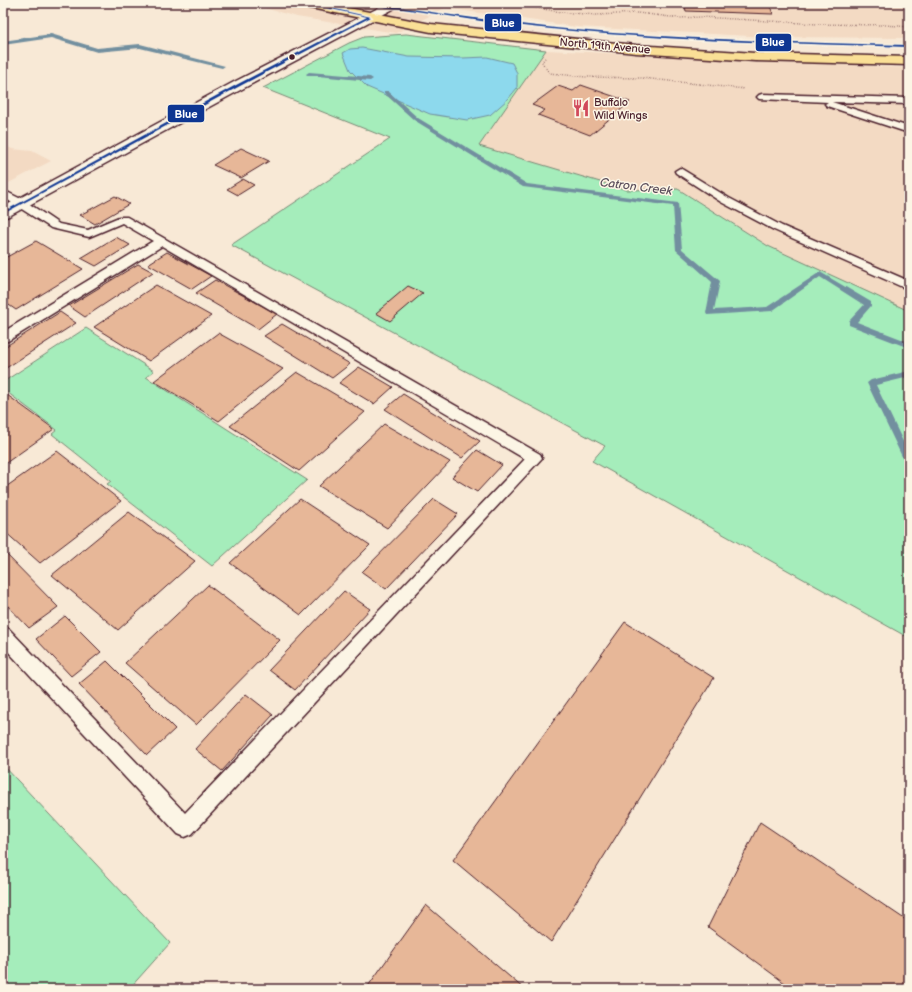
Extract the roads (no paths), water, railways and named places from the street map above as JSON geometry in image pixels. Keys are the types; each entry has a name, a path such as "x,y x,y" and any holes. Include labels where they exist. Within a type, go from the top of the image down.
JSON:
{"main road":[{"name":"North 19th Avenue","path":"305,3 369,10 431,28 636,49 755,57 909,61"},
{"name":"North 19th Avenue","path":"369,10 393,5 506,25 627,36 772,43 909,46"},
{"path":"3,213 232,89 369,10"}],"lane":[{"path":"878,60 909,65"},
{"path":"762,97 909,101"},
{"path":"814,98 909,130"},
{"path":"680,171 725,200 778,228 909,286"},
{"path":"3,193 21,203 55,226 89,234 123,219 162,240 535,458 185,827 3,634"},
{"path":"3,338 162,240"}],"water":[{"path":"362,48 409,57 487,57 512,63 517,73 517,88 508,99 490,115 467,120 430,114 367,87 350,70 343,53 350,49"}],"waterway":[{"path":"3,43 51,36 97,50 140,46 222,66"},
{"name":"Catron Creek","path":"309,74 370,79"},
{"name":"Catron Creek","path":"386,92 416,119 525,186 676,204 679,250 716,281 710,313 769,309 820,274 868,304 852,323 909,345"},
{"name":"Catron Creek","path":"909,374 871,383 909,463"}],"place":[{"name":"Buffalo Wild Wings","path":"581,108"}]}
